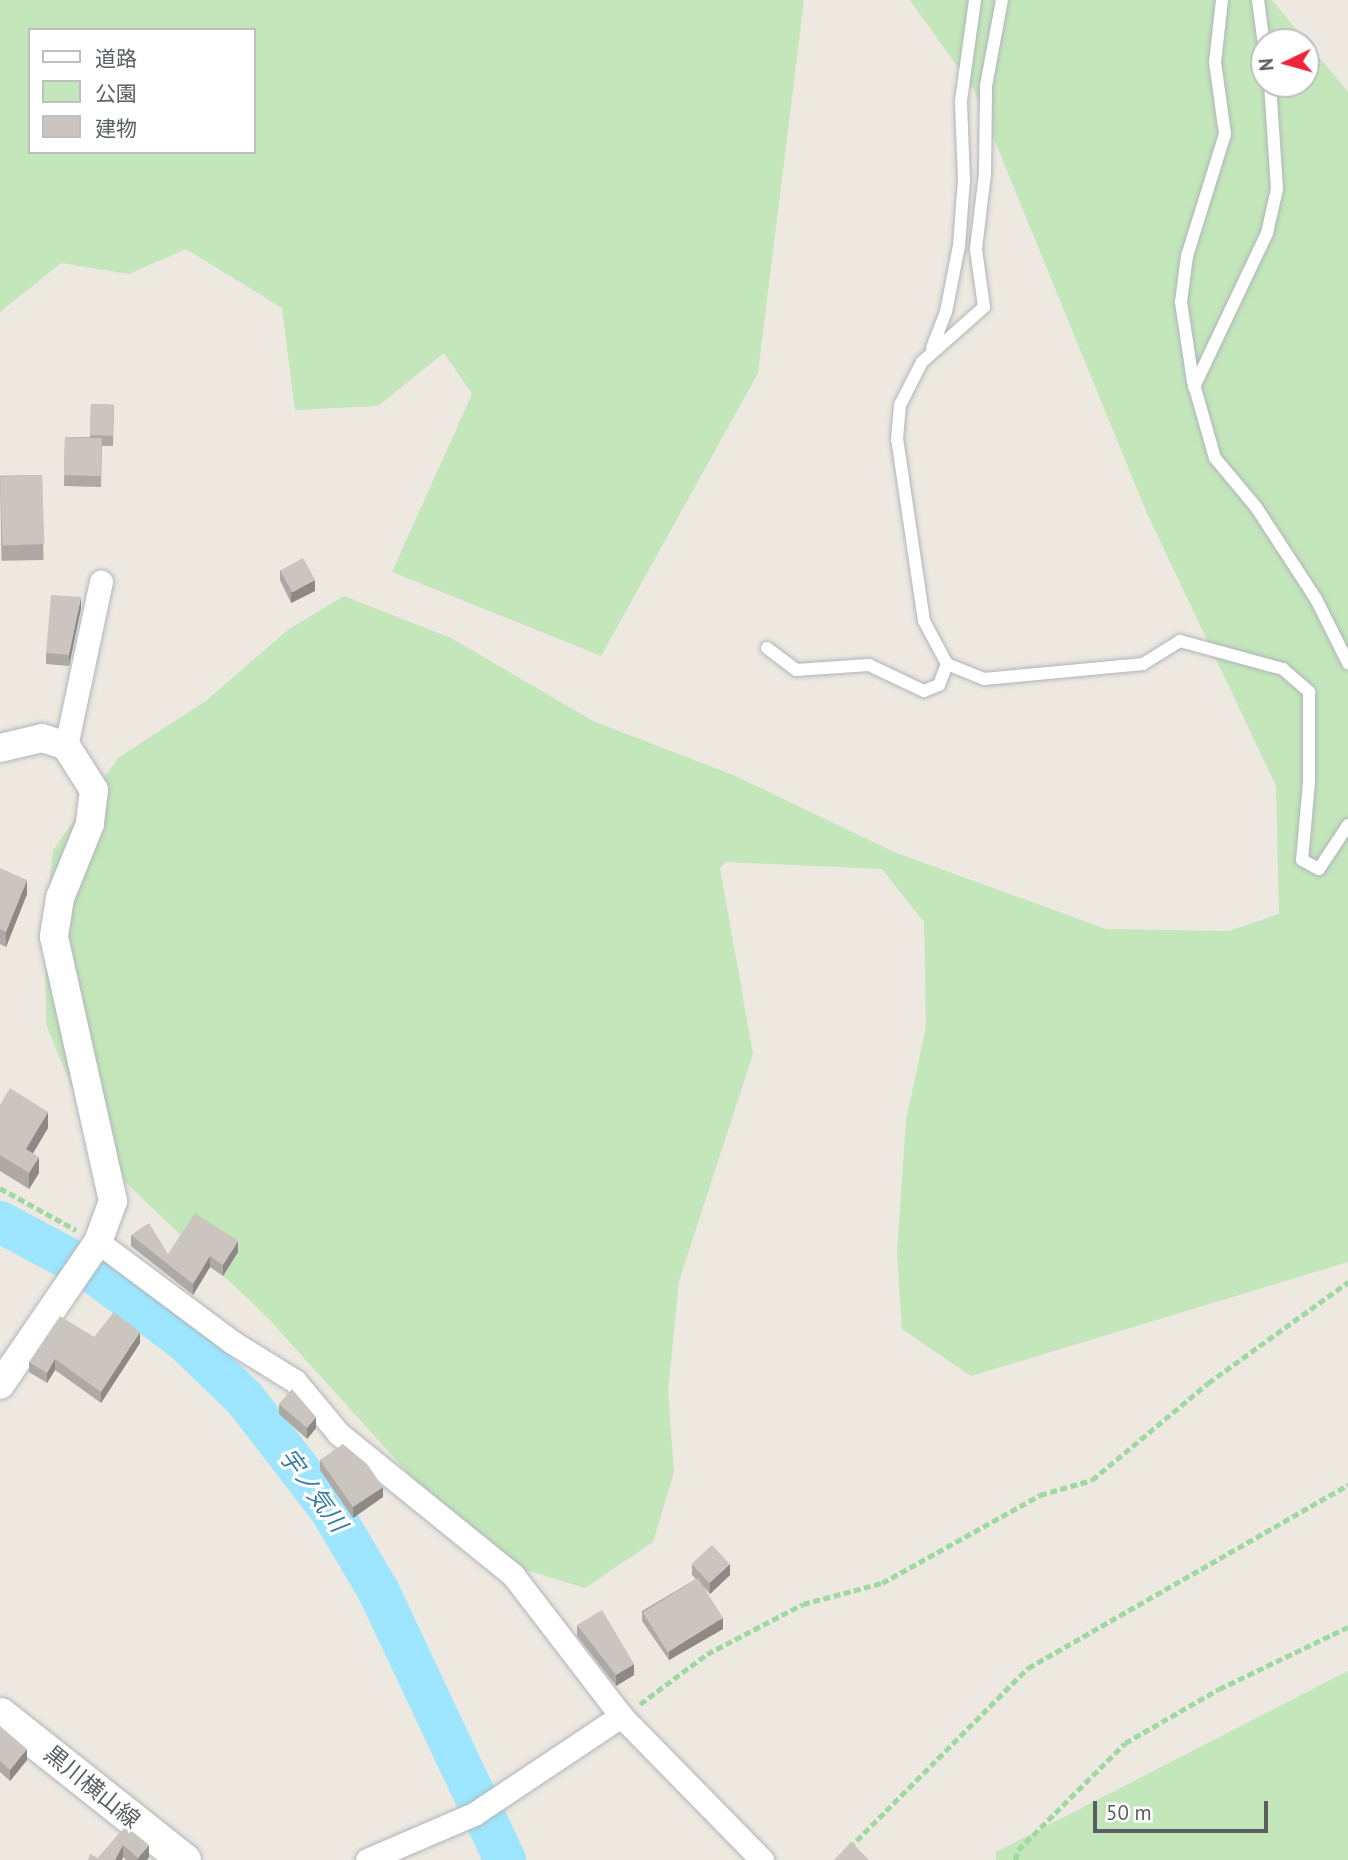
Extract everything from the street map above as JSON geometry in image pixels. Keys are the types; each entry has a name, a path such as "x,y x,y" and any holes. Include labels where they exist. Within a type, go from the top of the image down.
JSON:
{"main road":[{"name":"黒川横山線","path":"0,1714 184,1860"}],"street":[{"path":"66,746 101,582"},
{"path":"0,748 42,738 66,746 94,790 90,824 60,898 54,937 113,1201 98,1242 0,1385"},
{"path":"98,1242 232,1342 295,1381 340,1434 513,1575 621,1716 762,1860"},
{"path":"367,1860 483,1809 621,1716"}],"lane":[{"path":"975,0 961,101 964,180 959,246 946,312 929,355 900,405 897,439 924,621 947,664 984,679 1143,664 1180,641 1283,669 1309,692 1309,782 1302,860 1319,869 1348,825"},
{"path":"929,355 984,307 976,250 985,173 986,86 1002,0"},
{"path":"1222,0 1215,62 1225,134 1187,256 1181,302 1194,388 1215,458 1256,507 1316,599 1348,663"},
{"path":"1258,0 1262,28"},
{"path":"1194,388 1267,233 1278,189 1271,98"},
{"path":"766,648 796,670 869,665 924,691 939,685 947,664"}],"path":[{"path":"0,1188 98,1242"},
{"path":"621,1716 707,1654 803,1604 882,1583 1040,1495 1092,1480 1208,1383 1348,1282"},
{"path":"847,1850 1028,1668 1348,1486"},
{"path":"1015,1860 1018,1850 1125,1743 1219,1689 1348,1626"}],"green space":[{"path":"0,0 804,0 758,373 601,656 392,572 472,394 444,353 378,406 295,410 282,308 186,249 129,274 61,263 0,312"},
{"path":"910,0 1272,0 1295,28 1250,28 1250,98 1320,98 1320,58 1348,92 1348,1262 971,1376 902,1329 897,1253 906,1120 926,1027 924,922 882,869 726,862 720,868 753,1054 679,1281 668,1391 674,1472 653,1542 585,1588 506,1564 416,1482 268,1318 101,1159 46,1024 45,925 53,850 118,758 207,700 289,629 344,596 451,638 593,721 733,775 894,852 1106,929 1229,931 1279,914 1276,786 1146,511 974,90"},
{"path":"1348,1671 1348,1860 996,1860 996,1852"}],"building":[{"path":"91,404 114,405 113,436 90,435"},
{"path":"65,437 102,438 101,476 64,475"},
{"path":"42,475 44,544 2,545 0,476"},
{"path":"303,558 315,580 292,592 280,571"},
{"path":"51,595 81,597 69,655 46,653"},
{"path":"0,868 27,880 6,932 0,929"},
{"path":"10,1088 48,1112 26,1149 39,1157 29,1173 0,1155 0,1105"},
{"path":"195,1213 238,1241 223,1265 210,1256 193,1284 131,1235 149,1223 168,1254"},
{"path":"114,1312 140,1332 101,1392 55,1359 47,1373 29,1362 60,1316 94,1337"},
{"path":"292,1389 316,1417 307,1428 279,1404"},
{"path":"343,1444 367,1464 383,1487 353,1507 320,1460"},
{"path":"712,1545 730,1564 709,1583 692,1564"},
{"path":"698,1578 723,1618 668,1652 643,1612"},
{"path":"602,1610 634,1664 616,1675 577,1625"},
{"path":"0,1726 27,1749 10,1770 0,1761"},
{"path":"126,1826 149,1845 138,1858 123,1845 115,1860 88,1860 90,1854 98,1858"},
{"path":"851,1842 869,1860 834,1860"}],"waterway":[{"name":"宇ノ気川","path":"0,1222 90,1270 185,1341 245,1399 330,1509 379,1592 505,1860"}]}
